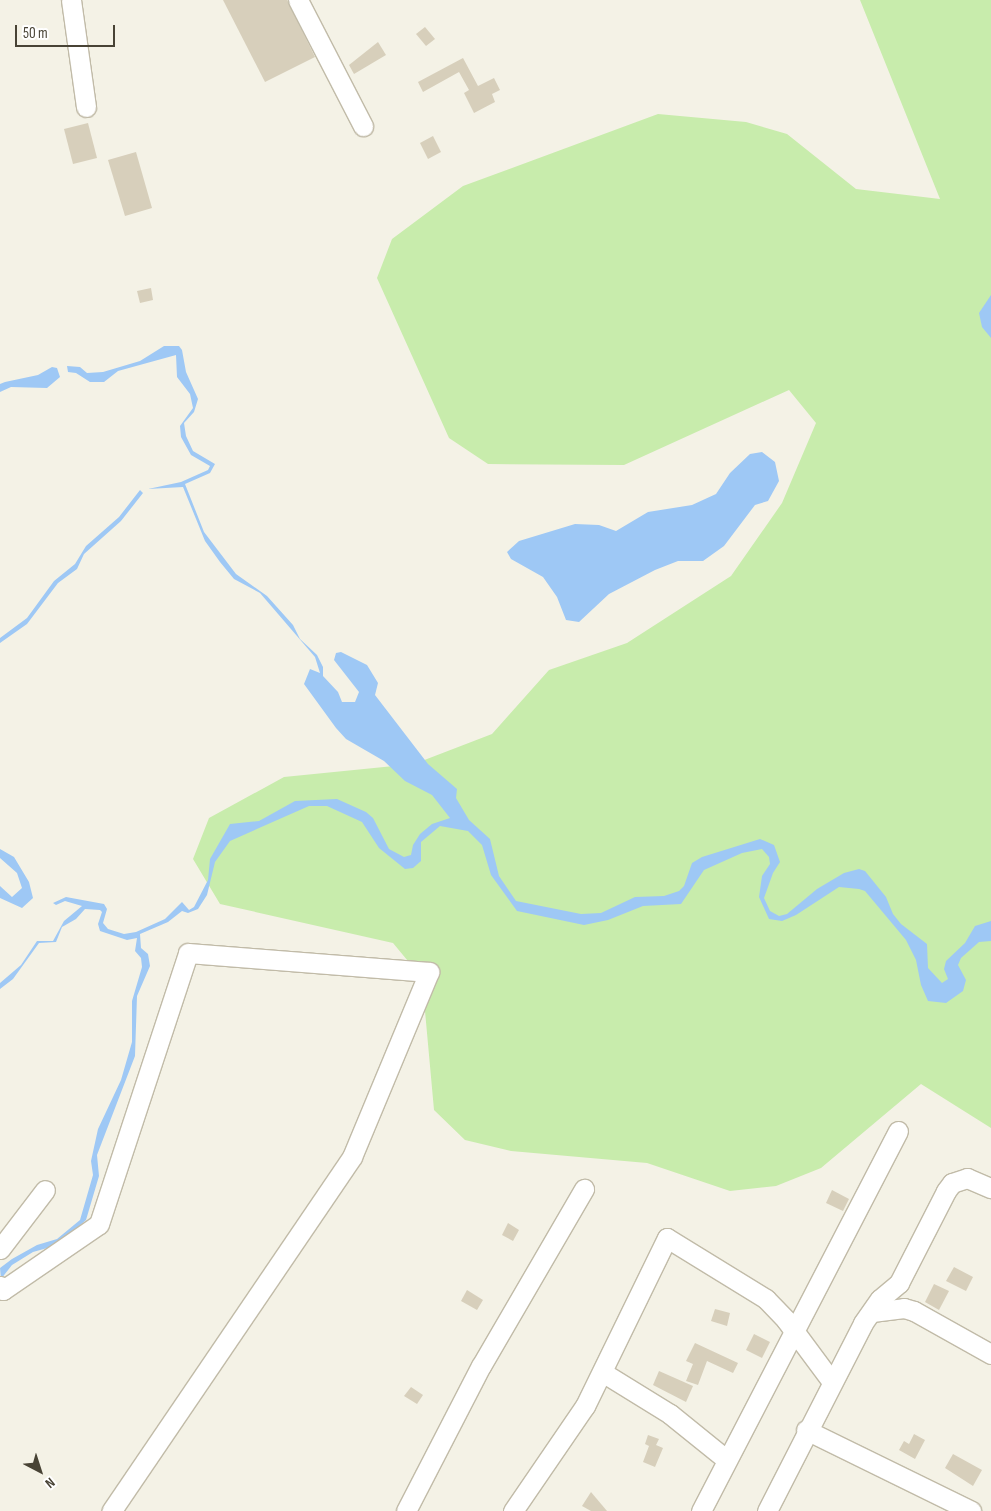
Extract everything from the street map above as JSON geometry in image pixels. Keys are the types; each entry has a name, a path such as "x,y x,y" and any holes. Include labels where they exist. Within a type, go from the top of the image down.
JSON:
{"street":[{"path":"71,0 86,107"},
{"path":"298,0 363,126"},
{"path":"0,1286 3,1290 100,1224 188,953 429,972 352,1157 111,1511"},
{"path":"708,1508 728,1460 898,1131"},
{"path":"767,1511 806,1430 832,1382 880,1299 899,1283 952,1183 967,1178 991,1188"},
{"path":"406,1511 481,1366 584,1189"},
{"path":"0,1249 45,1190"},
{"path":"517,1510 585,1406 667,1238 766,1299 832,1382"},
{"path":"872,1312 904,1308 914,1310 991,1354"},
{"path":"602,1372 670,1414 728,1460"},
{"path":"806,1430 971,1511"}],"green space":[{"path":"860,0 991,0 991,1128 921,1084 821,1168 776,1186 730,1191 647,1163 511,1151 465,1140 434,1110 422,978 393,943 220,904 193,859 209,818 284,777 414,764 492,734 549,670 627,643 731,576 782,503 816,423 789,390 624,465 488,464 449,438 377,278 392,239 463,186 658,114 746,122 787,134 856,189 940,199"}],"water":[{"path":"991,295 991,338 982,327 979,313"},
{"path":"164,346 179,346 182,350 186,372 198,399 194,412 184,423 186,436 193,451 215,464 210,473 185,484 204,532 236,574 267,596 293,625 300,639 317,655 323,667 323,676 338,692 342,702 355,702 359,692 334,660 336,653 341,652 367,665 378,683 375,695 428,764 457,789 456,798 469,820 490,839 499,876 516,901 581,914 601,913 635,897 664,896 679,891 684,886 692,863 702,857 760,839 774,845 780,862 773,873 764,898 770,911 779,916 787,914 817,889 844,873 859,869 865,871 886,897 893,914 901,924 927,944 928,968 942,983 948,979 944,969 946,961 965,943 975,926 991,921 991,941 979,942 961,958 958,965 966,980 963,991 946,1003 928,1001 921,985 916,960 906,940 865,891 839,887 796,915 782,921 769,919 759,897 762,876 770,864 769,857 762,849 742,853 704,870 681,904 643,906 608,920 584,925 517,911 491,875 482,845 468,831 440,826 421,842 421,861 413,868 405,869 379,848 362,822 327,806 309,806 230,841 215,862 207,895 198,909 188,913 182,911 168,922 140,934 141,948 148,954 150,966 137,996 135,1056 97,1155 99,1176 86,1220 58,1245 33,1252 12,1265 1,1279 0,1268 12,1259 37,1245 57,1239 80,1220 93,1175 91,1161 98,1129 121,1080 132,1042 132,1001 142,967 141,958 135,951 137,938 127,940 100,931 98,924 102,912 100,910 85,909 76,919 62,927 56,942 39,943 13,979 0,989 0,983 21,965 37,941 53,941 64,921 82,906 65,901 56,905 53,903 66,897 104,904 107,909 103,923 108,929 124,934 136,932 165,919 182,902 189,910 194,907 208,880 210,859 230,824 259,821 295,801 337,799 366,812 373,818 389,849 404,857 411,855 413,845 420,834 432,824 450,818 432,795 405,781 384,761 346,739 336,728 304,684 310,669 320,673 315,657 260,593 234,579 220,562 205,541 183,487 148,489 181,482 208,470 210,466 191,455 181,437 180,426 193,408 190,394 177,377 176,355 118,371 104,382 90,382 76,373 68,372 67,366 80,367 87,373 103,372 140,361"},
{"path":"52,367 57,368 60,377 47,388 11,387 0,392 0,384 38,375"},
{"path":"762,452 775,462 779,481 768,501 755,505 724,546 703,561 678,561 655,570 609,594 579,622 566,620 557,597 543,577 511,559 507,552 519,541 575,524 599,525 616,531 648,512 692,505 716,494 730,473 750,454"},
{"path":"140,490 143,493 121,521 84,554 77,569 58,583 27,624 0,643 0,638 27,618 54,581 75,564 86,546 119,517"},
{"path":"0,849 14,857 29,882 33,898 22,908 0,898 0,886 12,897 22,888 17,873 0,858"}],"building":[{"path":"223,0 287,0 315,57 265,82"},
{"path":"425,27 435,39 426,46 416,34"},
{"path":"378,42 386,55 354,74 349,65"},
{"path":"463,58 478,86 494,78 500,90 492,94 495,102 474,113 464,93 469,90 459,72 423,92 418,82"},
{"path":"88,123 97,158 73,164 64,129"},
{"path":"433,136 441,152 428,159 420,143"},
{"path":"136,152 152,208 125,216 108,160"},
{"path":"151,288 153,300 140,303 137,291"},
{"path":"832,1190 849,1199 843,1211 826,1203"},
{"path":"508,1223 519,1230 513,1241 502,1235"},
{"path":"954,1267 973,1277 966,1291 946,1281"},
{"path":"934,1284 949,1291 939,1310 925,1302"},
{"path":"467,1290 483,1300 477,1310 461,1301"},
{"path":"715,1309 730,1313 727,1326 711,1321"},
{"path":"754,1334 770,1342 762,1358 746,1350"},
{"path":"695,1343 738,1363 733,1373 707,1361 698,1385 686,1381 693,1364 686,1361"},
{"path":"659,1371 693,1386 686,1402 653,1385"},
{"path":"411,1387 423,1395 417,1404 404,1396"},
{"path":"914,1434 925,1440 915,1459 899,1450 904,1441 909,1444"},
{"path":"648,1435 659,1439 656,1445 663,1448 655,1467 643,1462 649,1446 645,1444"},
{"path":"953,1454 982,1470 973,1486 945,1468"},
{"path":"591,1492 607,1511 591,1511 582,1506"}]}
